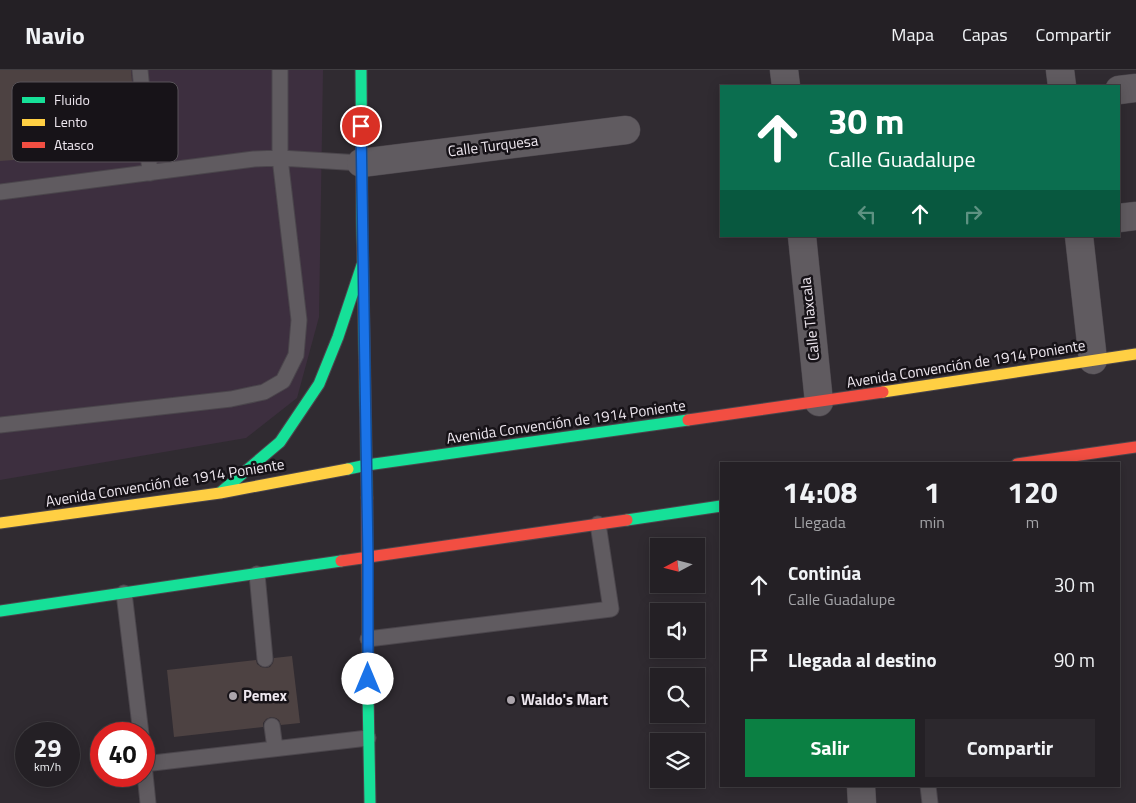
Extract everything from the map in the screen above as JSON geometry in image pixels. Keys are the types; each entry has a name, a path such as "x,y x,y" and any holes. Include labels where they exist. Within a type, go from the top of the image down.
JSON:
{"main road":[{"path":"361,70 370,803"},
{"path":"220,493 280,442 319,384 338,337 362,265"},
{"name":"Avenida Convención de 1914 Poniente","path":"0,523 220,493 366,465 819,402 1136,354"},
{"path":"1031,462 1136,447"},
{"path":"0,611 720,506"}],"street":[{"path":"784,70 786,85"},
{"path":"1060,70 1062,85"},
{"path":"1120,90 1136,88"},
{"name":"Calle Turquesa","path":"361,163 626,130"},
{"path":"1120,218 1136,216"},
{"name":"Calle Tlaxcala","path":"802,237 819,402"},
{"path":"1079,237 1093,360"},
{"path":"861,787 862,803"}],"lane":[{"path":"0,425 231,399 264,392 283,381 296,355 299,320 280,158 280,70"},
{"path":"0,192 254,159 280,158 361,163"},
{"path":"149,162 150,172"},
{"path":"368,639 612,609 598,524"},
{"path":"257,574 265,658"},
{"path":"124,593 140,722"},
{"path":"272,726 275,748"},
{"path":"155,763 368,738"},
{"path":"146,787 148,803"},
{"path":"928,787 930,803"}],"shaded area":[{"path":"0,70 323,70 319,317 297,398 246,438 0,480"}],"building":[{"path":"0,70 131,70 132,82 12,82 12,160 0,161"},
{"name":"Pemex","path":"292,656 300,723 281,725 279,720 271,717 266,719 263,727 174,737 167,670 256,660 257,664 266,668 270,667 274,658"}],"traffic: fast":[{"path":"361,70 367,498"},
{"path":"221,492 280,442 319,384 338,337 362,265"},
{"path":"348,469 688,420"},
{"path":"627,520 720,506"},
{"path":"0,611 341,561"},
{"path":"368,693 370,803"}],"traffic: slow":[{"path":"883,392 1136,354"},
{"path":"0,523 220,493 348,469"}],"traffic: jam":[{"path":"688,420 883,392"},
{"path":"1031,462 1136,447"},
{"path":"367,498 368,693"},
{"path":"341,561 627,520"}],"place":[{"name":"Pemex","path":"233,696"},
{"name":"Waldo's Mart","path":"511,700"}],"route":[{"path":"361,126 368,558 368,679"}]}
